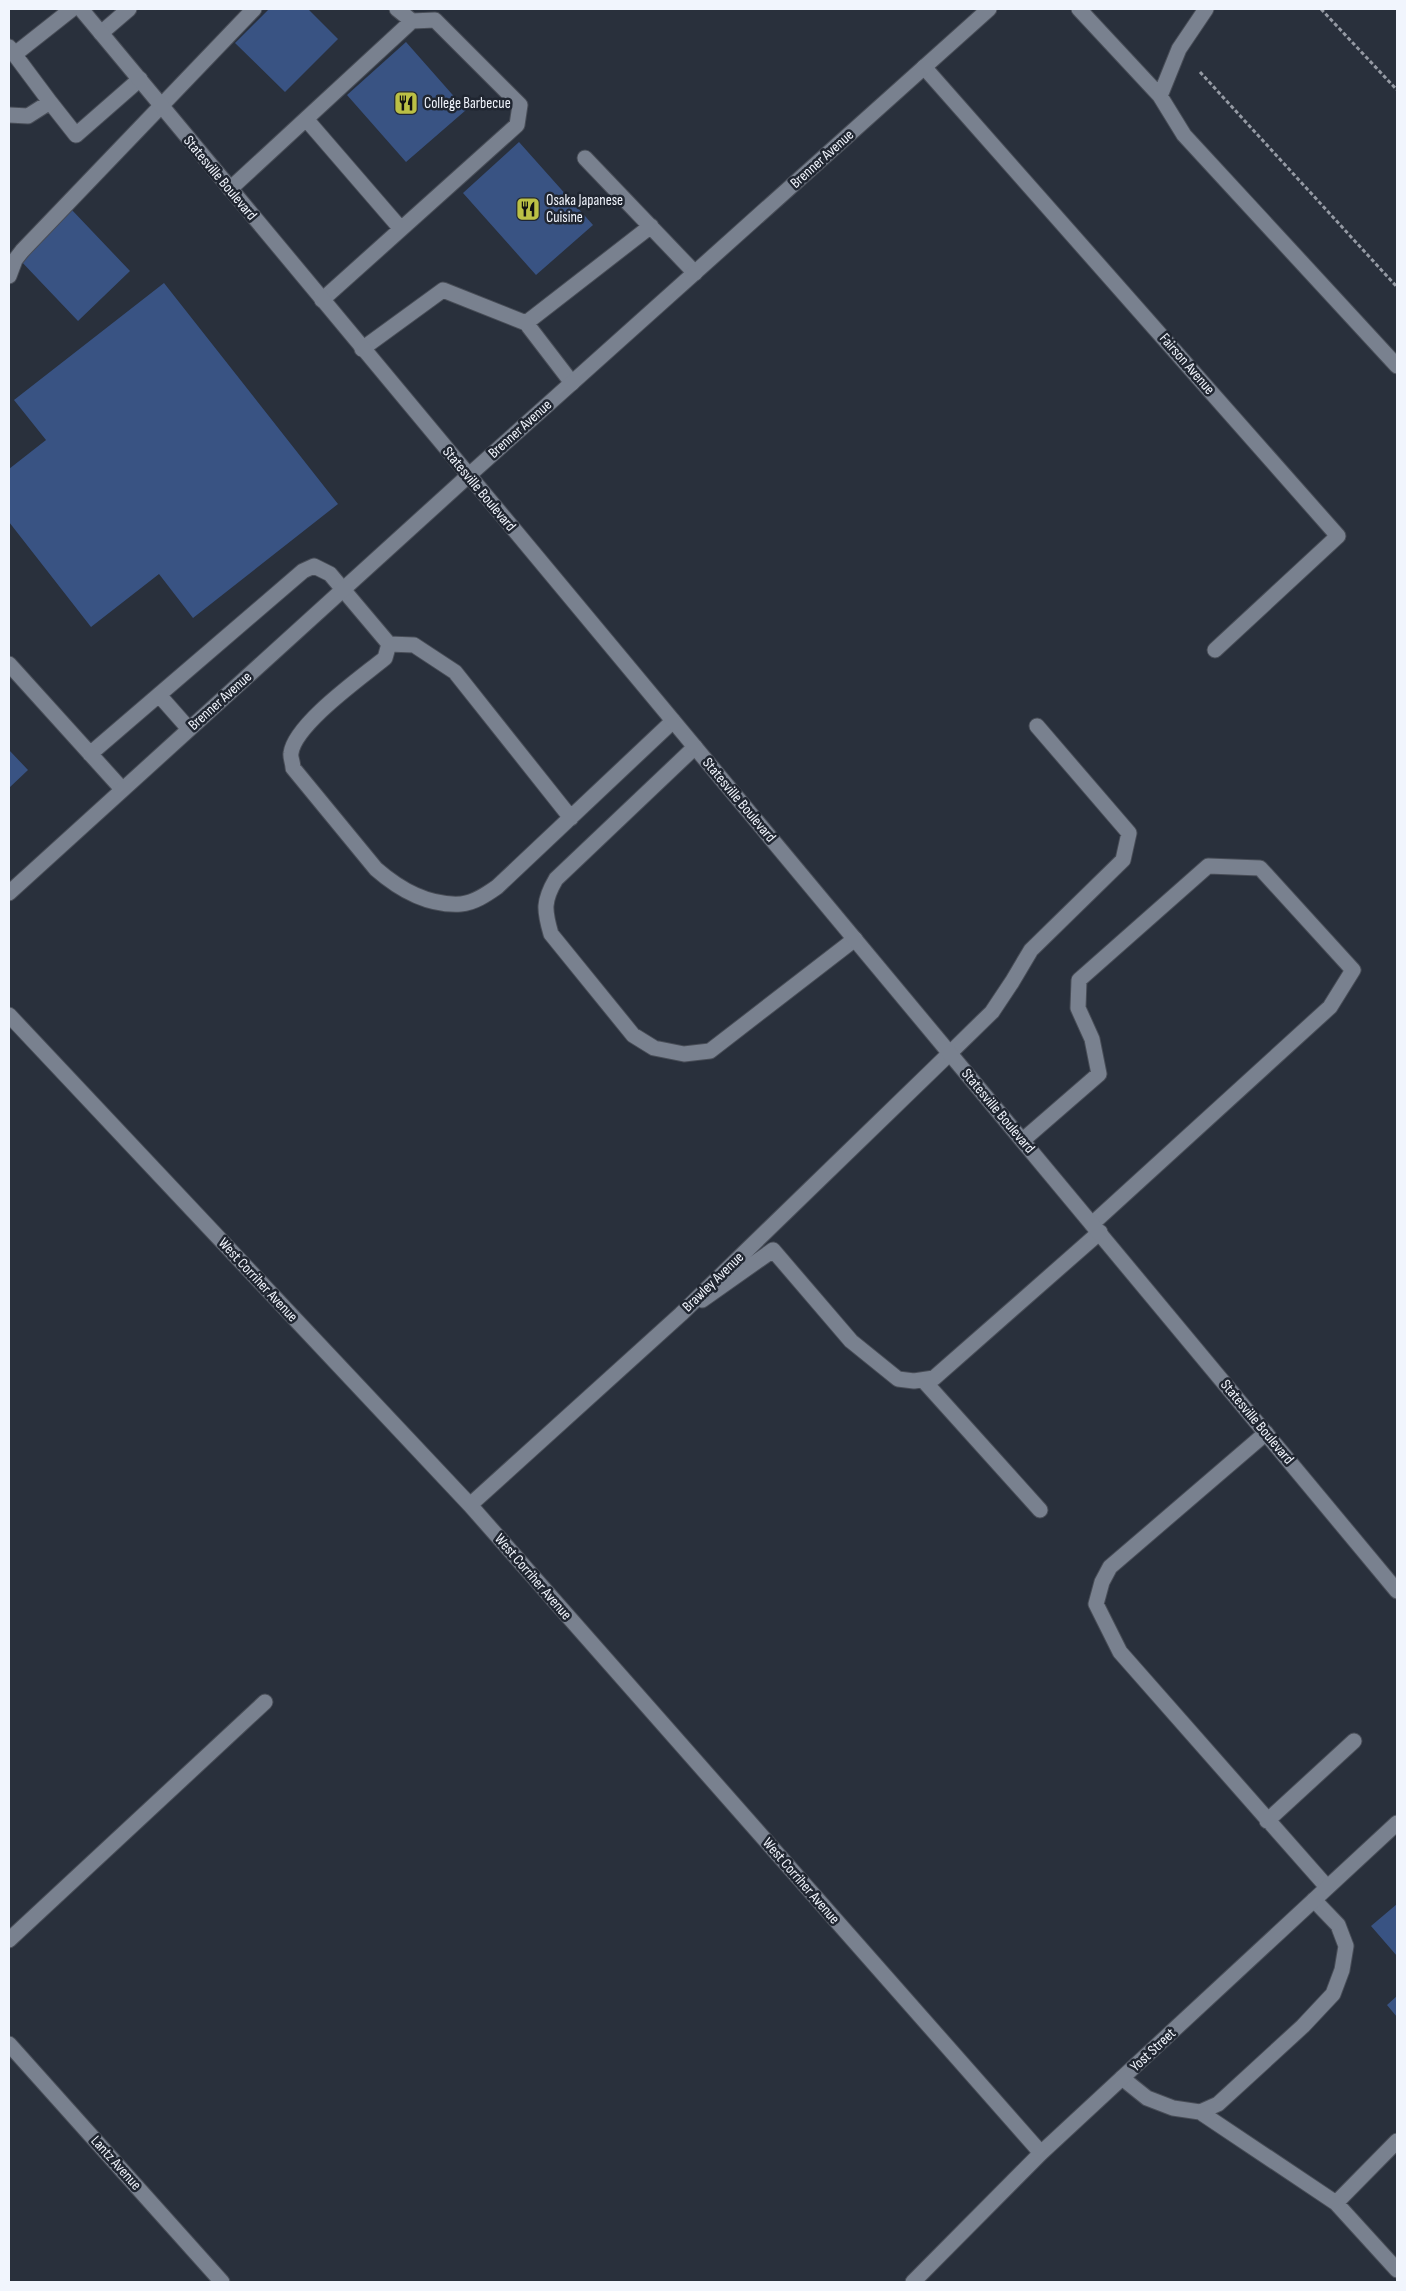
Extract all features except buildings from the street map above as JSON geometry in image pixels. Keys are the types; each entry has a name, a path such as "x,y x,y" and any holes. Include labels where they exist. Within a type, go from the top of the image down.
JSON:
{"street":[{"path":"72,9 12,50 76,135 140,79"},
{"name":"Statesville Boulevard","path":"81,9 1397,1591"},
{"path":"101,33 129,9"},
{"path":"9,276 15,260 22,251 254,9"},
{"path":"397,9 412,21"},
{"path":"1079,9 1160,96 1184,134 1397,366"},
{"path":"1160,96 1179,50 1206,9"},
{"name":"Brenner Avenue","path":"9,893 985,10"},
{"path":"230,189 412,21 435,20 520,105 517,125 322,300"},
{"name":"Fairson Avenue","path":"924,66 1338,536 1215,650"},
{"path":"9,115 28,116 50,102"},
{"path":"306,119 401,229"},
{"path":"585,158 695,273"},
{"path":"526,323 651,226"},
{"path":"362,349 443,290 526,323 572,383"},
{"path":"90,754 303,571 314,566 330,574 389,644 414,645 454,672 571,818"},
{"path":"389,644 385,658 311,720 296,741 291,753 294,768 376,869 392,883 425,900 463,904 481,897 497,887 673,721"},
{"path":"9,664 122,789"},
{"path":"159,696 189,730"},
{"name":"Brawley Avenue","path":"470,1505 680,1314 992,1012 1031,950 1123,860 1129,834 1037,726"},
{"path":"694,747 556,879 547,895 545,915 551,934 633,1035 654,1048 677,1053 710,1051 855,939"},
{"path":"680,1314 773,1250 850,1341 898,1379 914,1381 934,1378 1330,1007 1353,970 1260,868 1208,866 1079,980 1078,1008 1092,1039 1099,1074 1023,1140"},
{"name":"West Corriher Avenue","path":"9,1015 470,1505 1041,2153"},
{"path":"923,1380 1040,1510"},
{"path":"1266,1433 1110,1567 1102,1582 1096,1604 1120,1652 1327,1888"},
{"path":"9,1940 265,1702"},
{"path":"1267,1820 1354,1741"},
{"name":"Yost Street","path":"912,2282 1041,2153 1397,1822"},
{"path":"1200,2112 1218,2104 1303,2026 1333,1994 1342,1970 1346,1946 1338,1924 1314,1900"},
{"name":"Lantz Avenue","path":"9,2044 222,2282"},
{"path":"1122,2078 1147,2098 1174,2108 1200,2112 1336,2203 1397,2270"},
{"path":"1336,2203 1397,2140"}],"path":[{"path":"1321,9 1397,90"},
{"path":"1179,50 1397,287"}],"place":[{"name":"College Barbecue","path":"406,103"},
{"name":"Osaka Japanese Cuisine","path":"528,209"}]}
